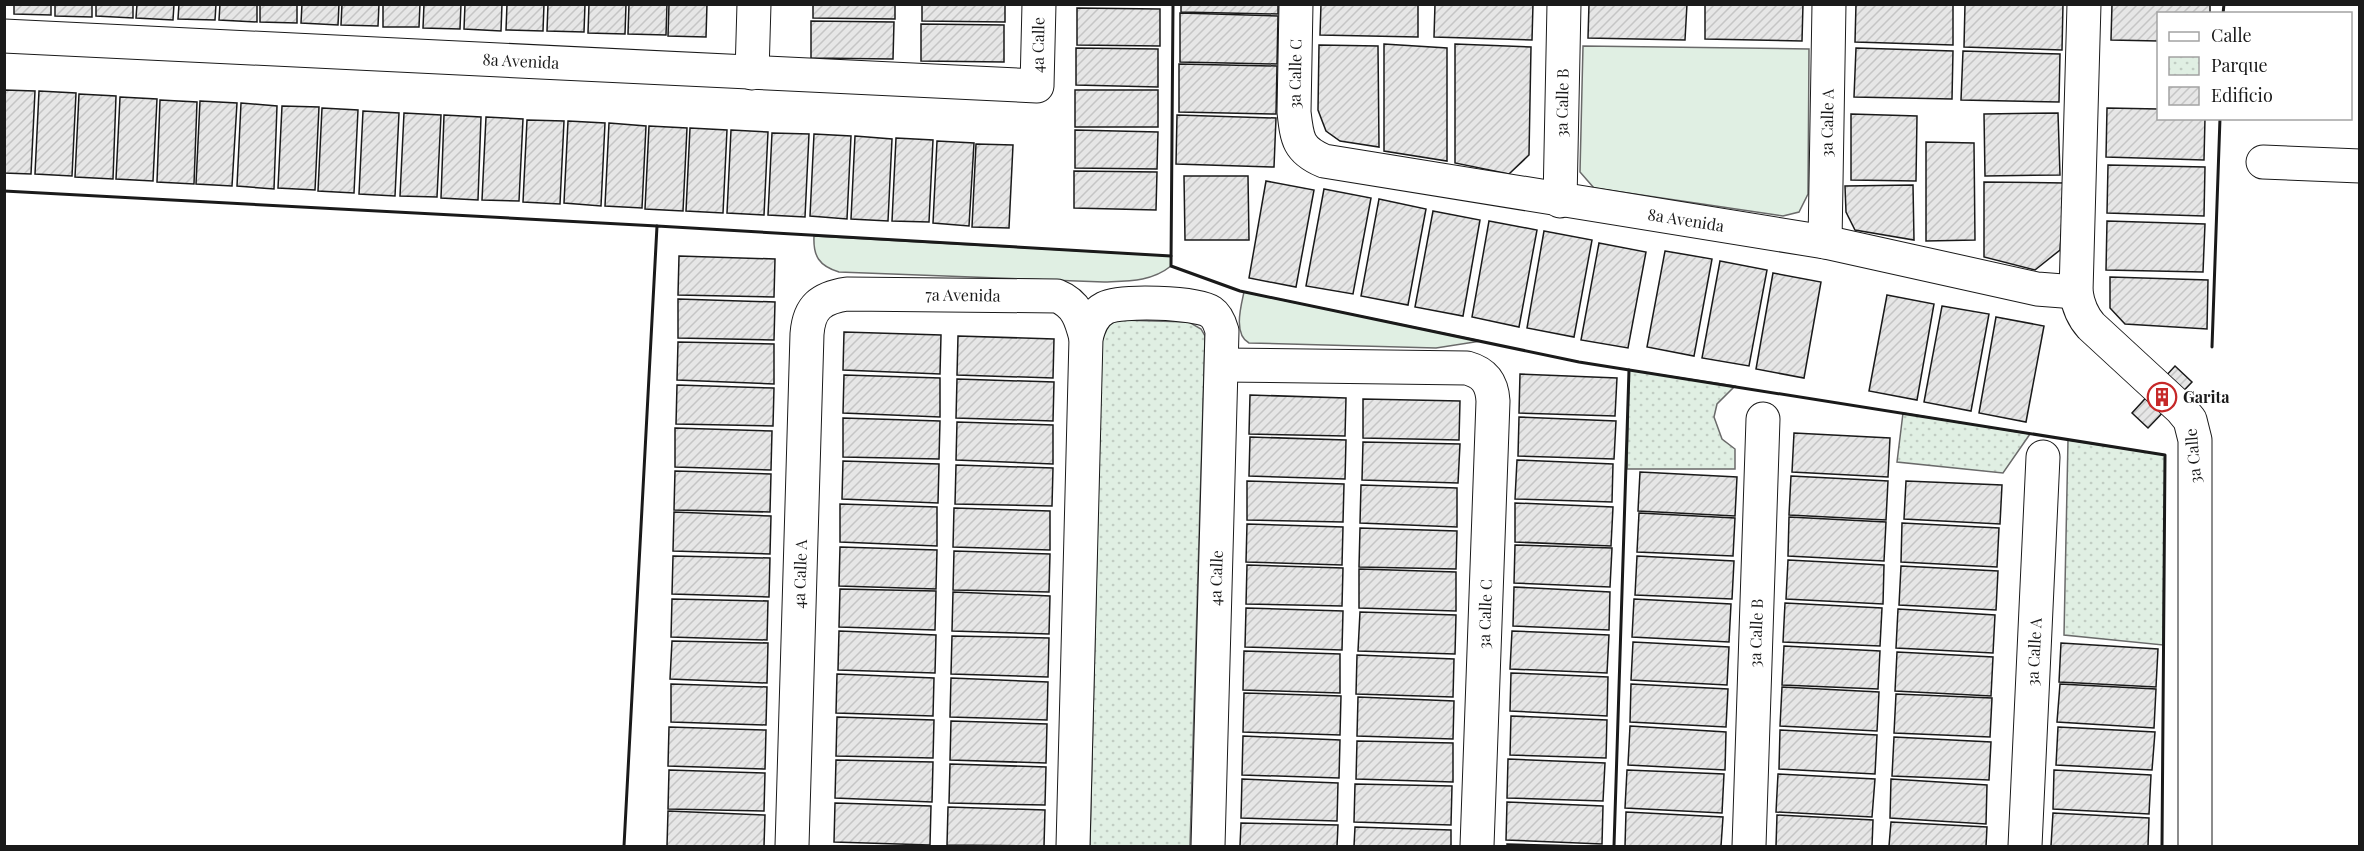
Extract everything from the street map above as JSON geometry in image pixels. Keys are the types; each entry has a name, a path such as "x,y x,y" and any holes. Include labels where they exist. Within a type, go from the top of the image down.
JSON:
{"street":[{"path":"752,73 754,4"},
{"name":"4a Calle","path":"1037,87 1039,4"},
{"name":"3a Calle C","path":"1296,4 1294,112 1300,143"},
{"name":"3a Calle B","path":"1560,201 1564,4"},
{"name":"3a Calle A","path":"1825,242 1829,4"},
{"name":"3a Calle","path":"2084,4 2076,292 2078,303 2091,326 2181,409 2192,425 2196,450 2195,846"},
{"name":"8a Avenida","path":"4,36 1037,87"},
{"name":"8a Avenida","path":"1300,143 1310,154 1324,161 1560,201 1825,242 2037,289 2076,292"},
{"path":"2263,162 2360,166"},
{"name":"7a Avenida","path":"818,305 835,296 847,294 1057,296 1073,305 1080,317 1091,327"},
{"name":"4a Calle","path":"1091,327 1110,306 1135,304 1192,306 1213,313 1222,331 1208,846"},
{"name":"4a Calle A","path":"792,846 807,334 808,321 818,305"},
{"path":"1073,846 1091,327"},
{"name":"3a Calle C","path":"1222,365 1467,368 1476,370 1489,381 1492,413 1477,846"},
{"name":"3a Calle B","path":"1749,846 1763,419"},
{"name":"3a Calle A","path":"2025,846 2043,457"}],"green space":[{"path":"1583,46 1809,49 1808,194 1799,212 1783,216 1594,188 1580,172"},
{"path":"814,236 1171,256 1171,266 1147,278 1104,282 839,272 827,267 816,255"},
{"path":"1244,292 1481,341 1436,348 1249,343 1244,339 1240,327"},
{"path":"1120,320 1189,322 1201,329 1205,336 1190,846 1090,846 1102,336 1103,326"},
{"path":"1629,370 1735,386 1717,404 1714,417 1722,439 1735,449 1735,469 1627,469"},
{"path":"1903,413 2030,434 2003,473 1897,462"},
{"path":"2068,440 2165,455 2163,645 2064,635"}],"building":[{"path":"14,4 51,4 51,15 14,14"},
{"path":"55,4 92,4 92,17 55,16"},
{"path":"96,4 133,4 133,18 96,16"},
{"path":"137,4 174,4 173,20 136,18"},
{"path":"179,4 216,4 215,20 178,19"},
{"path":"220,4 257,4 257,22 219,20"},
{"path":"260,4 297,4 297,23 260,22"},
{"path":"302,4 339,4 338,25 301,23"},
{"path":"342,4 379,4 378,26 341,25"},
{"path":"383,4 420,4 419,27 383,27"},
{"path":"424,4 461,4 460,29 423,28"},
{"path":"465,4 502,4 501,31 464,29"},
{"path":"507,4 544,4 543,31 506,30"},
{"path":"548,4 585,4 584,32 547,31"},
{"path":"589,4 626,4 625,34 588,33"},
{"path":"629,4 667,4 666,35 628,34"},
{"path":"669,4 707,4 706,37 668,36"},
{"path":"813,4 895,4 895,19 813,18"},
{"path":"922,4 1005,4 1005,22 922,21"},
{"path":"1181,4 1278,4 1278,14 1181,12"},
{"path":"1321,4 1418,4 1418,37 1320,35"},
{"path":"1435,4 1533,4 1532,40 1434,37"},
{"path":"1589,4 1687,4 1685,40 1588,38"},
{"path":"1705,4 1803,4 1802,41 1705,39"},
{"path":"1856,4 1953,4 1953,45 1855,42"},
{"path":"1965,4 2063,4 2062,50 1964,47"},
{"path":"2112,4 2210,4 2210,12 2157,12 2157,41 2111,40"},
{"path":"1077,8 1160,9 1160,46 1077,45"},
{"path":"1180,13 1278,16 1277,64 1180,62"},
{"path":"811,21 894,22 893,59 811,58"},
{"path":"921,24 1004,25 1004,62 921,61"},
{"path":"1384,44 1447,48 1447,161 1384,151"},
{"path":"1455,44 1531,47 1529,155 1509,174 1455,163"},
{"path":"1319,45 1378,46 1379,147 1340,141 1326,131 1318,110"},
{"path":"1076,48 1158,49 1158,87 1076,85"},
{"path":"1856,48 1953,51 1952,99 1854,97"},
{"path":"1963,51 2060,54 2059,102 1961,100"},
{"path":"1179,64 1277,66 1276,114 1179,112"},
{"path":"4,90 35,91 31,174 4,173"},
{"path":"1075,90 1158,90 1158,127 1075,127"},
{"path":"39,91 76,93 72,176 35,174"},
{"path":"79,94 116,96 113,179 75,177"},
{"path":"120,97 157,99 153,181 116,179"},
{"path":"160,100 197,102 194,184 157,182"},
{"path":"200,101 237,103 232,186 196,184"},
{"path":"241,103 277,106 274,189 237,186"},
{"path":"282,106 319,107 315,190 278,188"},
{"path":"322,108 358,110 354,193 318,191"},
{"path":"2107,108 2157,109 2157,120 2205,120 2204,160 2106,157"},
{"path":"363,111 399,113 395,196 359,194"},
{"path":"404,113 441,115 437,197 400,196"},
{"path":"2058,113 2060,175 1985,176 1984,114"},
{"path":"1851,114 1917,116 1916,181 1851,180"},
{"path":"444,115 481,117 478,200 441,198"},
{"path":"1177,115 1276,118 1274,167 1176,164"},
{"path":"486,117 523,119 519,201 482,200"},
{"path":"527,120 564,121 560,204 523,202"},
{"path":"568,121 605,123 601,206 564,203"},
{"path":"609,123 646,126 642,208 605,206"},
{"path":"649,126 687,128 683,211 645,209"},
{"path":"690,128 727,130 723,213 686,211"},
{"path":"731,130 768,132 764,215 727,213"},
{"path":"1075,130 1158,132 1157,169 1075,168"},
{"path":"772,133 809,134 805,217 768,215"},
{"path":"814,134 851,136 847,219 810,216"},
{"path":"855,136 892,139 888,221 851,219"},
{"path":"896,138 933,140 929,222 892,221"},
{"path":"937,141 974,143 969,226 933,223"},
{"path":"1926,142 1974,143 1975,240 1926,241"},
{"path":"976,144 1013,145 1009,228 972,227"},
{"path":"2108,165 2205,167 2204,216 2107,213"},
{"path":"1074,171 1157,172 1156,210 1074,208"},
{"path":"1184,176 1248,176 1249,240 1185,240"},
{"path":"1266,181 1314,190 1296,287 1249,278"},
{"path":"1984,182 2065,183 2060,250 2035,270 1984,257"},
{"path":"1913,185 1914,240 1855,230 1846,212 1845,186"},
{"path":"1324,189 1371,198 1353,294 1306,286"},
{"path":"1379,199 1426,209 1408,305 1361,296"},
{"path":"1433,211 1480,220 1463,316 1415,307"},
{"path":"1489,221 1537,230 1519,327 1472,317"},
{"path":"2107,221 2205,224 2203,272 2106,270"},
{"path":"1544,231 1592,240 1574,337 1527,328"},
{"path":"1599,243 1646,252 1628,348 1581,340"},
{"path":"1665,251 1712,259 1694,356 1647,347"},
{"path":"679,256 775,259 774,297 678,295"},
{"path":"1720,261 1767,270 1749,366 1702,358"},
{"path":"1773,273 1821,282 1804,378 1756,369"},
{"path":"2110,277 2208,280 2207,329 2125,324 2110,308"},
{"path":"1887,295 1934,304 1917,400 1869,391"},
{"path":"678,299 775,302 774,340 678,338"},
{"path":"1942,306 1989,314 1971,411 1924,402"},
{"path":"1996,317 2044,326 2026,422 1979,413"},
{"path":"844,332 941,335 940,374 843,370"},
{"path":"958,336 1054,339 1053,378 957,375"},
{"path":"678,342 774,344 774,384 677,380"},
{"name":"Garita","path":"2175,366 2192,382 2148,428 2132,413"},
{"path":"1520,374 1617,378 1615,416 1519,413"},
{"path":"844,375 940,378 940,417 843,413"},
{"path":"957,379 1054,382 1053,421 956,418"},
{"path":"677,385 774,388 773,426 676,424"},
{"path":"1250,395 1346,398 1345,436 1249,434"},
{"path":"1363,399 1460,401 1459,440 1363,438"},
{"path":"1519,417 1616,421 1614,459 1518,456"},
{"path":"843,418 940,421 939,459 843,457"},
{"path":"957,422 1053,425 1053,464 956,460"},
{"path":"675,428 772,431 771,470 675,467"},
{"path":"1794,433 1890,438 1888,477 1792,472"},
{"path":"1250,437 1346,440 1345,479 1249,476"},
{"path":"1363,442 1460,444 1458,483 1362,480"},
{"path":"1517,460 1613,464 1612,502 1515,499"},
{"path":"843,461 939,464 938,503 842,499"},
{"path":"956,465 1053,468 1052,506 955,504"},
{"path":"675,471 771,474 770,512 674,510"},
{"path":"1640,472 1737,477 1735,516 1638,511"},
{"path":"1791,476 1888,481 1886,520 1789,515"},
{"path":"1247,481 1344,484 1343,522 1247,520"},
{"path":"1906,481 2002,485 2000,524 1904,519"},
{"path":"1361,485 1457,488 1457,527 1360,523"},
{"path":"1515,503 1613,507 1611,546 1515,542"},
{"path":"840,504 937,507 937,546 840,542"},
{"path":"954,508 1050,511 1050,550 953,547"},
{"path":"674,512 771,516 770,554 673,551"},
{"path":"1639,513 1735,518 1733,556 1637,552"},
{"path":"1789,517 1886,522 1884,561 1788,556"},
{"path":"1902,523 1999,528 1997,567 1901,562"},
{"path":"1247,524 1343,527 1342,565 1246,562"},
{"path":"1360,528 1457,531 1456,569 1359,567"},
{"path":"1515,545 1612,548 1610,587 1514,583"},
{"path":"840,547 937,550 936,589 839,586"},
{"path":"954,551 1050,554 1049,592 953,590"},
{"path":"673,556 770,558 769,597 672,594"},
{"path":"1637,556 1734,561 1732,599 1635,595"},
{"path":"1788,560 1884,565 1883,604 1786,599"},
{"path":"1247,565 1343,568 1342,606 1246,604"},
{"path":"1901,566 1998,571 1996,610 1899,605"},
{"path":"1359,569 1456,572 1456,611 1359,608"},
{"path":"1514,587 1610,592 1609,630 1513,626"},
{"path":"840,589 936,591 935,630 839,627"},
{"path":"953,592 1050,596 1049,634 952,631"},
{"path":"672,599 768,601 767,640 671,637"},
{"path":"1634,599 1731,604 1729,642 1632,637"},
{"path":"1785,603 1882,608 1880,646 1783,642"},
{"path":"1246,608 1343,611 1342,650 1245,647"},
{"path":"1898,609 1995,615 1993,653 1896,648"},
{"path":"1360,612 1456,615 1455,654 1358,651"},
{"path":"839,631 936,635 935,673 838,670"},
{"path":"1512,631 1609,635 1607,673 1510,669"},
{"path":"952,636 1049,638 1048,677 951,674"},
{"path":"672,641 768,643 767,683 670,679"},
{"path":"1633,642 1729,647 1727,685 1631,680"},
{"path":"2061,643 2158,649 2156,687 2059,682"},
{"path":"1784,646 1880,651 1878,689 1782,685"},
{"path":"1244,651 1340,654 1340,693 1243,690"},
{"path":"1897,652 1993,657 1991,696 1895,691"},
{"path":"1357,655 1454,659 1453,697 1356,694"},
{"path":"1511,673 1608,677 1607,716 1510,711"},
{"path":"837,674 934,678 933,716 836,713"},
{"path":"951,678 1048,682 1047,720 950,717"},
{"path":"671,684 767,687 766,725 671,722"},
{"path":"1631,684 1728,689 1726,727 1630,722"},
{"path":"2060,684 2156,689 2154,728 2057,722"},
{"path":"1782,687 1879,692 1877,731 1780,726"},
{"path":"1244,693 1341,696 1340,735 1243,732"},
{"path":"1896,694 1992,698 1990,737 1894,733"},
{"path":"1358,697 1454,701 1453,739 1357,736"},
{"path":"1511,716 1607,720 1606,758 1510,755"},
{"path":"837,717 934,720 933,758 836,756"},
{"path":"951,721 1047,724 1046,763 950,760"},
{"path":"1630,726 1726,732 1725,770 1628,765"},
{"path":"669,727 766,730 765,769 668,766"},
{"path":"2058,727 2155,732 2152,770 2056,765"},
{"path":"1780,730 1877,735 1875,774 1779,769"},
{"path":"1243,736 1340,740 1339,778 1242,775"},
{"path":"1894,737 1991,742 1989,780 1892,776"},
{"path":"1357,741 1453,743 1453,782 1356,779"},
{"path":"1508,759 1605,763 1603,801 1507,798"},
{"path":"836,760 933,762 932,802 835,798"},
{"path":"950,764 1046,767 1045,805 949,803"},
{"path":"669,770 765,773 764,811 668,809"},
{"path":"1627,770 1724,774 1722,813 1625,808"},
{"path":"2054,770 2151,775 2149,814 2053,809"},
{"path":"1778,774 1875,779 1872,817 1776,812"},
{"path":"1242,779 1338,783 1337,821 1241,818"},
{"path":"1891,779 1987,785 1986,824 1890,818"},
{"path":"1355,784 1452,786 1451,825 1354,822"},
{"path":"1507,802 1603,806 1602,844 1506,840"},
{"path":"835,803 931,806 930,845 834,842"},
{"path":"948,807 1045,810 1044,846 947,845"},
{"path":"668,811 765,815 764,846 667,846"},
{"path":"1626,812 1723,817 1721,846 1625,846"},
{"path":"2053,813 2149,818 2148,846 2051,846"},
{"path":"1777,815 1873,820 1872,846 1776,846"},
{"path":"1891,822 1987,827 1986,846 1889,846"},
{"path":"1241,823 1338,825 1337,846 1240,846"},
{"path":"1355,827 1451,830 1451,846 1354,846"},
{"path":"1507,844 1584,846 1507,846"}],"wall":[{"path":"1173,4 1171,266 1240,291 1579,362 2165,455 2162,846"},
{"path":"2223,12 2224,4"},
{"path":"2212,347 2220,120"},
{"path":"4,191 657,226"},
{"path":"624,846 657,226 1171,256"},
{"path":"1614,846 1629,370"}],"place":[{"name":"Garita","path":"2162,397"}]}
